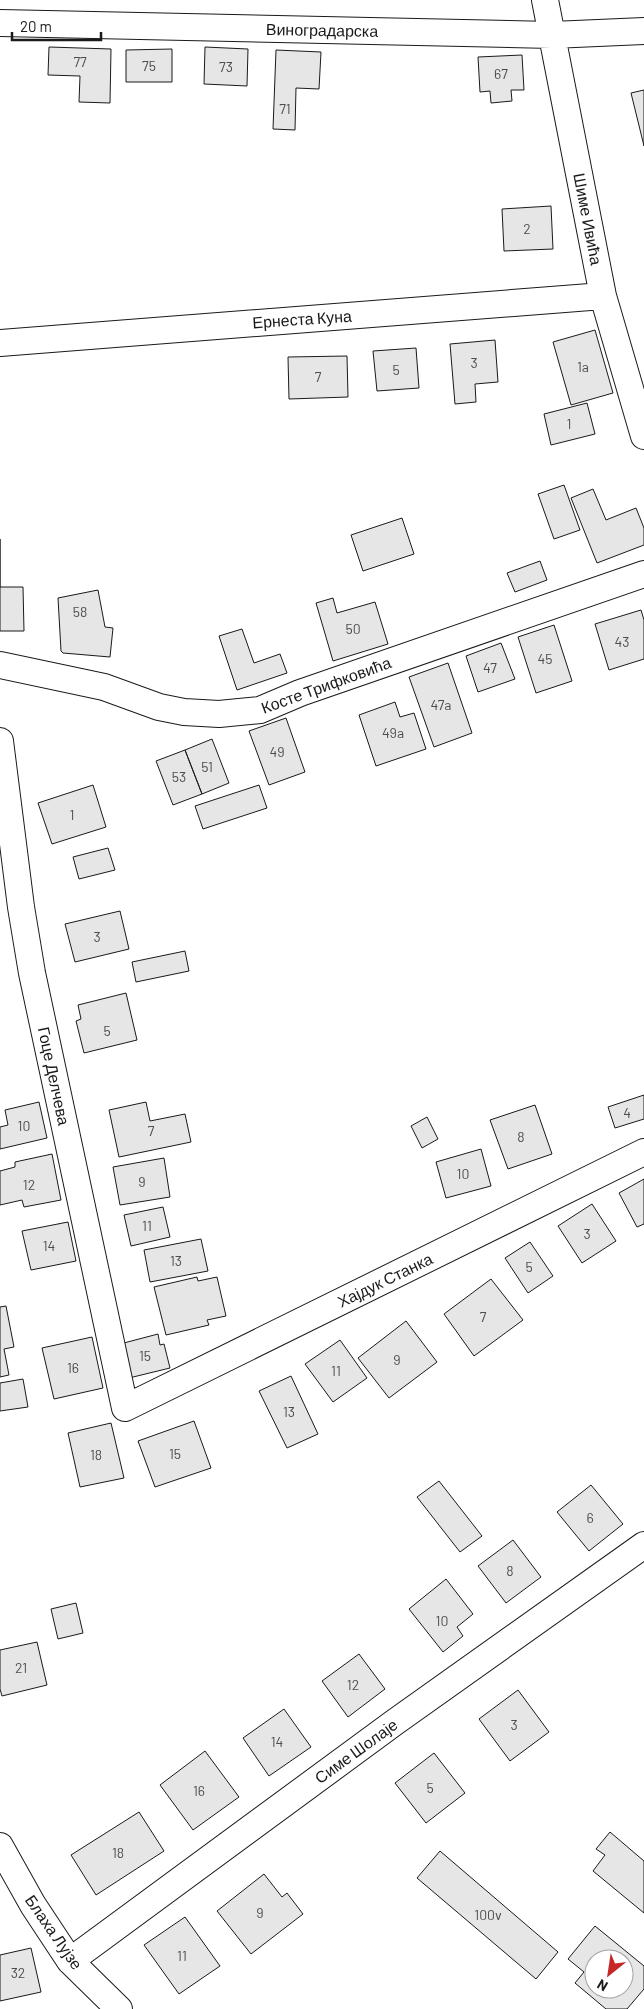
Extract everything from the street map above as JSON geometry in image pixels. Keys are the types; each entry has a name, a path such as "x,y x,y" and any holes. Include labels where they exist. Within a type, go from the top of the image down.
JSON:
{"street":[{"name":"Шиме Ивића","path":"545,0 603,296 644,436"},
{"name":"Виноградарска","path":"0,23 552,35 644,30"},
{"name":"Ернеста Куна","path":"0,343 603,296"},
{"name":"Косте Трифковића","path":"0,665 104,688 159,707 184,712 219,714 260,710 300,693 644,574"},
{"name":"Гоце Делчева","path":"0,741 20,907 32,973 125,1408"},
{"name":"Хајдук Станка","path":"125,1408 644,1152"},
{"name":"Симе Шолаје","path":"70,1961 395,1722 644,1545"},
{"name":"Блаха Лујзе","path":"0,1846 33,1905 70,1961 119,2009"}],"building":[{"path":"49,47 111,49 110,103 79,102 80,76 48,75"},
{"path":"205,47 248,49 247,86 204,84"},
{"path":"172,49 172,82 126,82 126,50"},
{"path":"276,50 321,52 319,89 296,88 295,130 273,129"},
{"path":"522,55 524,90 511,90 512,101 491,103 490,91 480,92 478,57"},
{"path":"644,90 644,146 631,93"},
{"path":"551,206 553,249 504,251 502,209"},
{"path":"595,330 613,393 571,405 553,342"},
{"path":"495,340 498,382 475,384 476,402 455,404 450,344"},
{"path":"416,348 419,388 377,391 373,351"},
{"path":"347,356 348,397 289,399 288,357"},
{"path":"587,403 595,434 551,445 544,414"},
{"path":"564,485 580,530 554,539 538,494"},
{"path":"593,489 606,520 636,508 644,528 644,545 597,563 571,498"},
{"path":"402,518 414,554 363,571 351,535"},
{"path":"540,561 547,580 515,592 507,573"},
{"path":"0,587 23,587 24,631 0,631"},
{"path":"98,590 105,627 113,628 110,657 63,653 61,651 58,598"},
{"path":"333,598 337,613 375,602 388,644 333,661 316,603"},
{"path":"641,610 644,620 644,659 609,670 595,624"},
{"path":"554,625 572,681 536,693 518,637"},
{"path":"242,629 254,663 280,654 287,673 237,690 219,636"},
{"path":"501,643 515,679 478,692 466,656"},
{"path":"448,663 472,733 434,747 409,677"},
{"path":"395,702 400,717 414,713 426,749 376,766 359,715"},
{"path":"286,718 305,772 269,785 249,731"},
{"path":"212,739 229,783 202,794 185,750"},
{"path":"185,750 202,794 173,805 156,761"},
{"path":"93,785 106,827 52,844 38,803"},
{"path":"259,785 267,808 203,829 195,806"},
{"path":"108,848 115,870 79,879 73,857"},
{"path":"120,911 129,949 75,962 65,924"},
{"path":"185,951 189,971 136,982 132,962"},
{"path":"126,993 137,1040 84,1053 76,1021 81,1019 78,1005"},
{"path":"644,1095 644,1119 615,1128 608,1107"},
{"path":"39,1102 47,1138 0,1149 0,1127 8,1125 5,1110"},
{"path":"146,1102 150,1121 185,1114 191,1142 119,1157 109,1110"},
{"path":"535,1105 552,1154 508,1169 490,1120"},
{"path":"427,1117 438,1139 422,1148 411,1126"},
{"path":"481,1149 491,1186 446,1198 436,1162"},
{"path":"52,1154 61,1200 24,1207 22,1200 0,1205 0,1171 15,1167 15,1162"},
{"path":"164,1158 170,1197 120,1205 113,1167"},
{"path":"644,1179 644,1224 637,1227 619,1193"},
{"path":"592,1204 616,1241 582,1263 558,1226"},
{"path":"163,1207 170,1237 131,1246 124,1215"},
{"path":"68,1222 76,1261 31,1270 22,1231"},
{"path":"201,1239 208,1271 150,1282 144,1250"},
{"path":"530,1242 553,1276 528,1293 505,1258"},
{"path":"197,1277 198,1281 217,1277 226,1316 207,1320 209,1325 166,1335 154,1287"},
{"path":"491,1279 523,1320 474,1356 444,1314"},
{"path":"6,1306 14,1347 4,1349 9,1375 0,1377 0,1307"},
{"path":"406,1321 437,1362 389,1398 358,1358"},
{"path":"158,1334 160,1345 164,1344 170,1368 129,1378 120,1344"},
{"path":"92,1337 103,1388 54,1399 42,1348"},
{"path":"340,1340 367,1378 333,1402 305,1364"},
{"path":"291,1376 318,1434 287,1448 259,1391"},
{"path":"23,1379 28,1407 0,1411 0,1383"},
{"path":"194,1421 211,1468 155,1487 138,1441"},
{"path":"111,1423 124,1478 80,1487 68,1433"},
{"path":"439,1481 482,1536 460,1552 417,1497"},
{"path":"591,1485 623,1524 589,1551 557,1512"},
{"path":"513,1540 541,1577 506,1603 478,1566"},
{"path":"446,1579 473,1614 457,1627 463,1636 443,1652 409,1609"},
{"path":"76,1603 83,1633 58,1639 51,1609"},
{"path":"37,1642 47,1685 2,1696 0,1689 0,1650"},
{"path":"359,1654 385,1689 348,1717 322,1681"},
{"path":"518,1690 549,1732 510,1761 479,1719"},
{"path":"284,1709 311,1747 269,1776 243,1738"},
{"path":"205,1751 239,1797 193,1830 160,1785"},
{"path":"434,1753 465,1793 426,1823 395,1783"},
{"path":"139,1812 164,1851 96,1895 71,1855"},
{"path":"610,1832 644,1861 644,1913 593,1871 605,1855 596,1849"},
{"path":"440,1851 558,1952 536,1979 417,1878"},
{"path":"264,1874 282,1897 287,1893 303,1914 251,1954 217,1911"},
{"path":"185,1917 220,1966 179,1994 144,1945"},
{"path":"595,1926 623,1949 584,1949 584,1972 568,1959"},
{"path":"31,1948 41,1992 0,2001 0,1955"},
{"path":"634,1958 644,1966 644,1989 627,2009 606,2009 594,1999 634,1999"},
{"path":"584,1972 584,1991 575,1983"}]}
